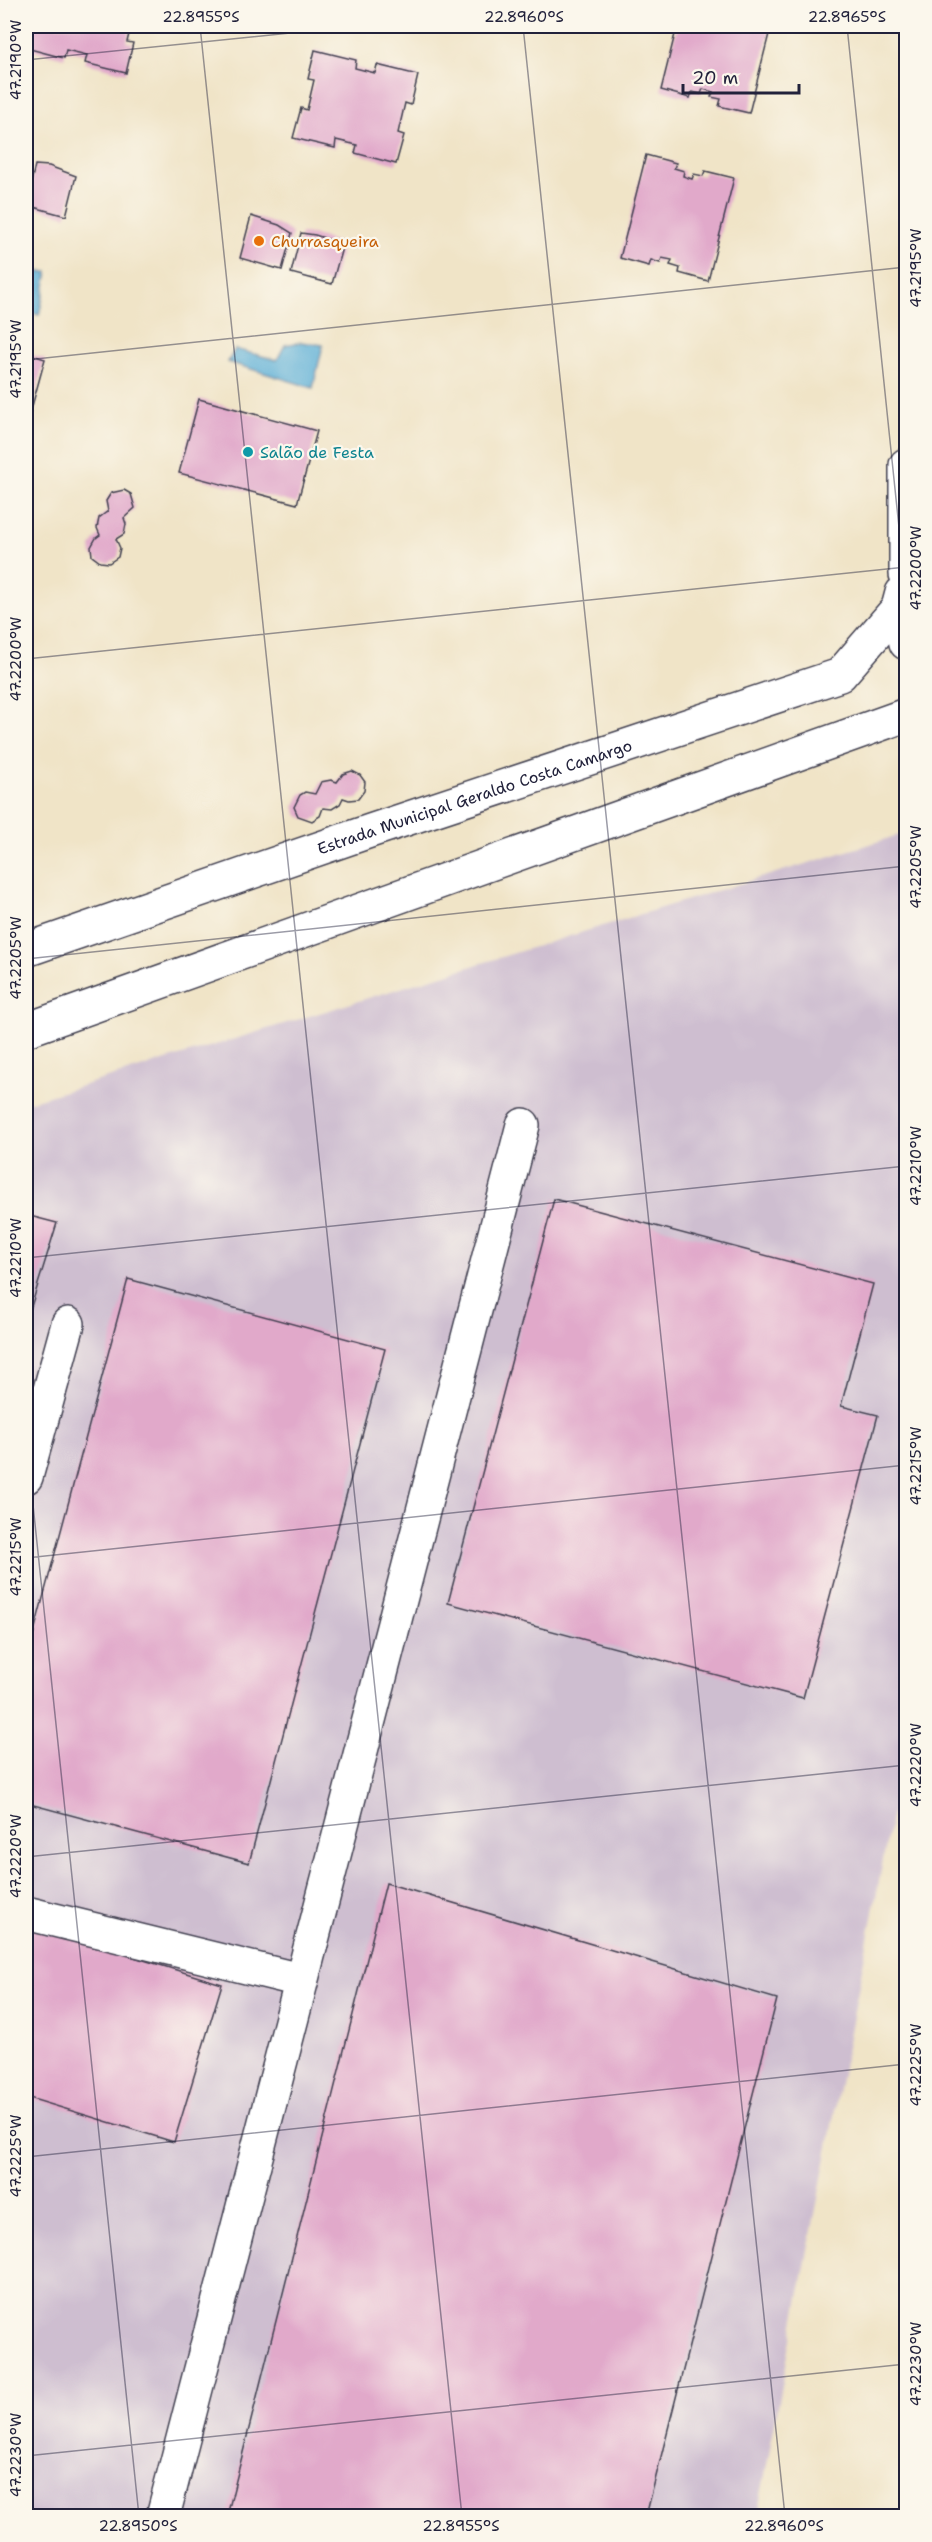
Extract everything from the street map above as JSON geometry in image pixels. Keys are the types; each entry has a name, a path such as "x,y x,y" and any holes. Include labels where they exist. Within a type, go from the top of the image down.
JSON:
{"street":[{"path":"906,465 906,574 898,608 906,642"},
{"name":"Estrada Municipal Geraldo Costa Camargo","path":"26,950 370,831 840,675 898,608"},
{"path":"26,1030 906,715"},
{"path":"163,2517 300,1980 523,1125"},
{"path":"26,1477 69,1324"},
{"path":"26,1913 300,1980"}],"shaded area":[{"path":"906,833 906,1740 757,2516 26,2516 26,1103"}],"water":[{"path":"26,272 48,272 39,315 26,311"},
{"path":"301,342 323,345 313,388 228,362 235,349 277,360 285,345"}],"building":[{"path":"28,26 131,26 127,42 133,43 126,73 85,63 87,55 66,50 64,58 26,48"},
{"path":"677,26 771,26 749,113 719,106 721,99 711,97 713,92 703,89 701,94 692,92 690,98 661,90"},
{"path":"315,50 356,60 355,68 375,73 377,65 418,75 411,105 405,103 398,133 404,135 396,164 355,153 357,145 336,140 335,148 293,138 301,108 307,110 314,80 308,79"},
{"path":"646,155 676,163 674,168 684,171 683,176 692,179 694,174 703,176 705,171 734,178 708,281 679,273 680,268 670,265 672,260 662,258 660,263 651,260 649,266 620,258"},
{"path":"35,165 49,166 76,176 66,216 26,205"},
{"name":"Churrasqueira","path":"251,216 279,225 292,233 282,270 240,258"},
{"name":"Churrasqueira","path":"301,233 343,244 332,284 291,273"},
{"path":"26,353 45,359 26,428"},
{"name":"Salão de Festa","path":"199,399 317,431 297,504 179,473"},
{"path":"124,490 131,494 135,508 124,518 126,524 124,534 116,539 120,548 118,557 109,563 100,562 92,556 91,547 100,535 97,528 99,518 108,511 106,501 111,493"},
{"path":"352,771 360,775 365,782 364,791 358,799 343,798 340,804 332,809 323,808 320,816 312,821 298,816 294,807 300,795 305,792 315,794 321,782 331,780 337,782 343,774"},
{"path":"554,1199 873,1284 841,1406 878,1415 803,1698 448,1603"},
{"path":"26,1215 57,1223 26,1323"},
{"path":"128,1279 385,1349 249,1863 26,1803 26,1662"},
{"path":"386,1883 777,1999 646,2516 227,2516"},
{"path":"26,1924 222,1984 174,2142 26,2097"}],"place":[{"name":"Churrasqueira","path":"259,241"},
{"name":"Salão de Festa","path":"248,452"}]}
